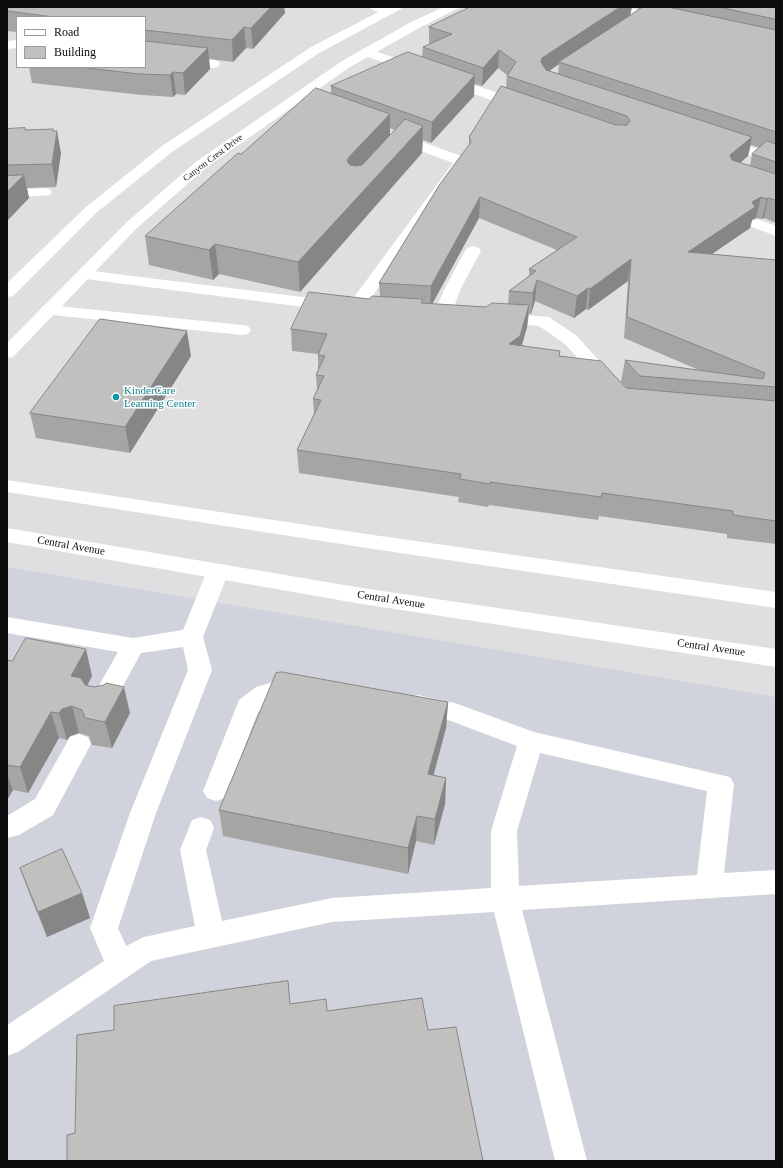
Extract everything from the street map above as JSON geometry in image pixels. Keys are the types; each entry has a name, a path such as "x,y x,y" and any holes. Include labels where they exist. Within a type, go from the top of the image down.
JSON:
{"main road":[{"name":"Canyon Crest Drive","path":"7,353 132,225 202,164 346,64 415,25 453,7"},
{"path":"612,7 674,22"},
{"path":"7,292 92,210 167,149 315,50 387,8"},
{"path":"631,24 644,15"},
{"path":"366,52 535,111"},
{"path":"146,56 214,64"},
{"path":"291,102 307,106"},
{"path":"355,308 462,161 380,131"},
{"path":"708,137 756,159 776,160"},
{"path":"392,150 402,139"},
{"path":"7,194 45,192"},
{"path":"757,224 776,231"},
{"path":"459,316 434,314 453,288 473,251"},
{"path":"84,274 374,311"},
{"path":"49,310 242,330"},
{"path":"482,317 543,321 571,340 620,394"},
{"path":"7,486 373,542 776,600"},
{"name":"Central Avenue","path":"7,535 362,596 776,658"},
{"path":"121,966 104,928 143,813 200,670 192,637 218,571"},
{"path":"7,625 133,646 192,637"},
{"path":"101,703 133,646"},
{"path":"216,791 248,706 264,693 286,687 317,686"},
{"path":"394,700 455,712 530,741 721,784 709,886"},
{"path":"530,741 504,831 505,899 571,1161"},
{"path":"7,827 10,828 44,807 79,744"},
{"path":"201,828 193,850 211,936"},
{"path":"7,1042 144,950 332,910 776,882"}],"shaded area":[{"path":"7,567 776,697 776,1161 7,1161"}],"building":[{"path":"7,7 271,7 251,28 244,27 232,40 146,30 146,16 46,16 7,11"},
{"path":"470,7 620,7 542,58 541,62 546,70 752,137 730,155 732,160 776,174 776,200 761,197 752,202 755,207 688,252 776,260 776,387 640,376 625,360 763,379 765,373 627,317 631,259 590,289 588,288 577,296 537,280 533,293 509,291 536,271 529,269 577,237 480,197 431,286 379,283 440,184 471,142 469,137 501,86 616,125 627,125 630,121 627,116 507,76 516,62 499,50 483,68 423,47 452,34 429,27"},
{"path":"643,7 668,7 776,30 776,132 559,62"},
{"path":"719,7 776,7 776,19"},
{"path":"146,41 208,48 183,73 173,72 170,75 139,74 88,68 146,68"},
{"path":"408,52 475,75 432,122 331,86"},
{"path":"316,88 390,114 349,157 347,161 350,165 362,165 405,119 423,126 298,262 215,244 209,250 145,236 238,153 241,154"},
{"path":"25,128 25,130 53,129 53,131 57,131 52,164 7,165 7,129"},
{"path":"767,141 776,144 776,162 752,154"},
{"path":"24,175 7,192 7,176"},
{"path":"309,292 369,299 372,296 423,299 421,303 486,307 492,303 529,305 520,336 509,344 560,351 559,356 601,361 626,388 776,401 776,521 733,515 733,511 602,493 601,497 490,482 490,484 460,479 461,474 297,450 321,400 313,399 324,376 316,375 325,356 318,355 327,334 291,329"},
{"path":"100,319 187,331 125,427 30,413"},
{"path":"26,638 86,649 71,676 81,678 85,685 94,687 104,685 106,683 124,687 105,722 85,718 82,710 72,706 62,709 59,713 51,712 20,767 7,765 7,660 12,661"},
{"path":"282,672 448,702 428,774 446,778 435,819 417,816 408,848 219,810 276,673"},
{"path":"62,849 82,893 38,912 20,868"},
{"path":"288,981 290,1004 326,999 327,1011 422,998 428,1030 456,1027 483,1161 67,1161 67,1135 75,1133 77,1035 114,1030 114,1006"}],"place":[{"name":"KinderCare Learning Center","path":"116,397"}]}
